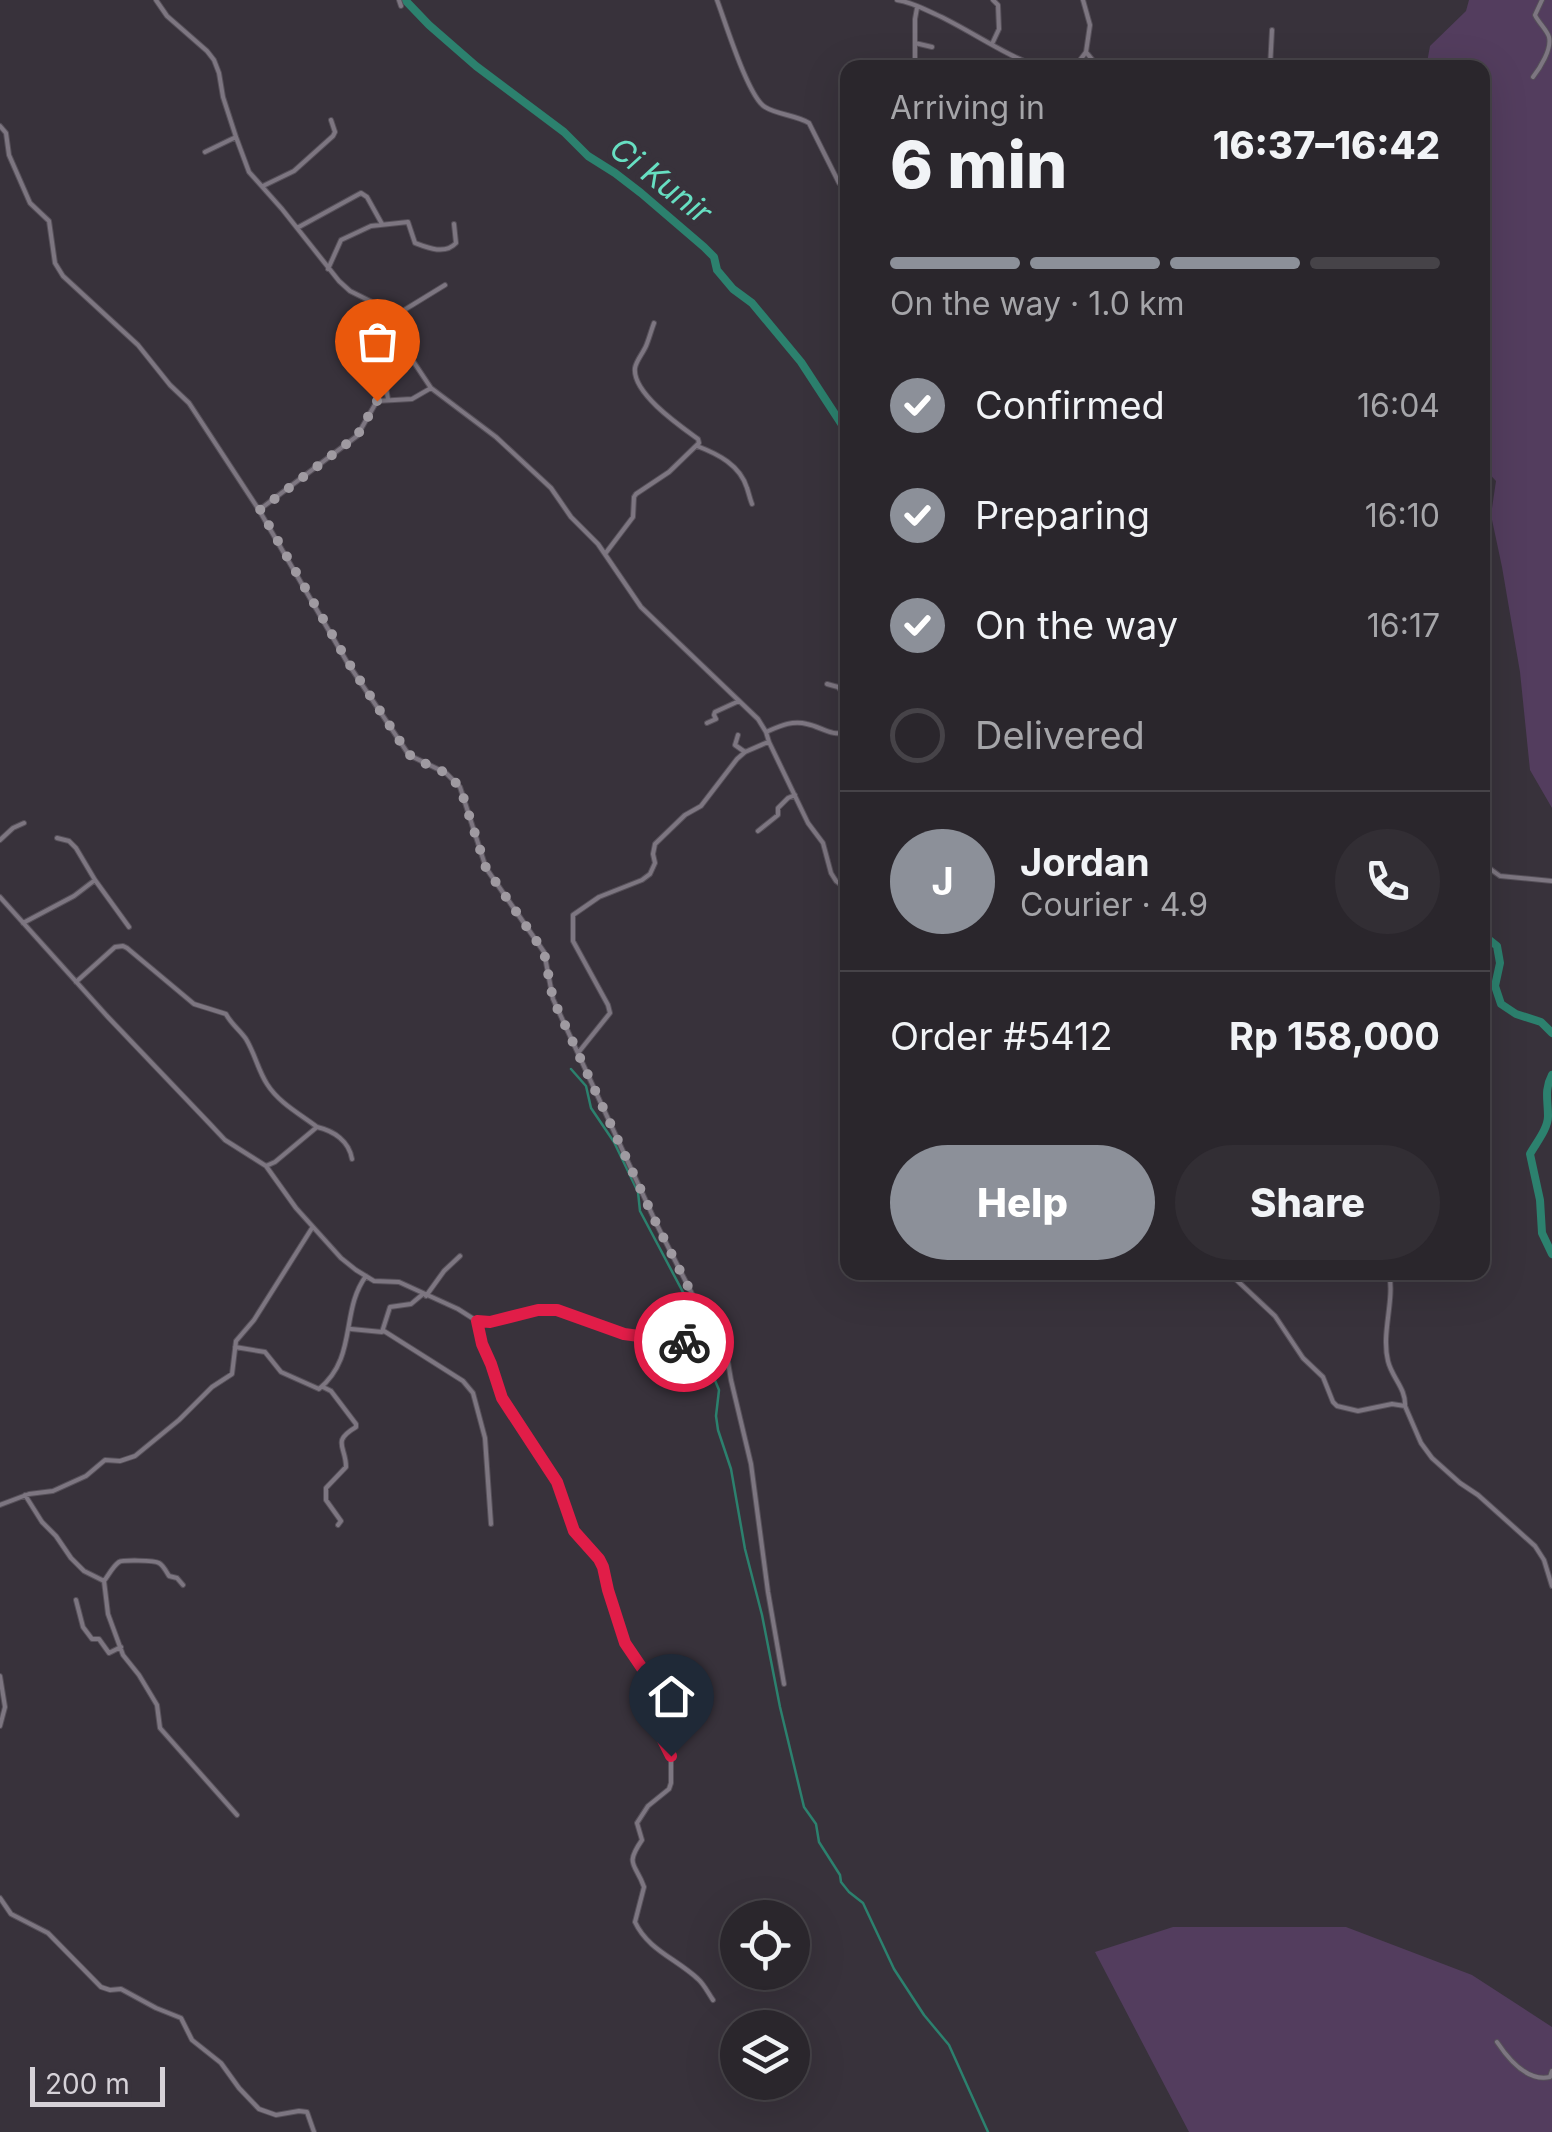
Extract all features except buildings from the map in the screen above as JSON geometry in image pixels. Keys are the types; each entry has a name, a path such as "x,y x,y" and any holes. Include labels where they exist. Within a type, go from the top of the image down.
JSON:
{"street":[{"path":"156,0 167,16 214,60 248,172 328,270 350,291 376,304 383,314 383,324 431,388 496,437 551,488 605,554 641,607 758,719 840,884"},
{"path":"717,0 758,101 809,123 840,184"},
{"path":"897,0 962,26 1027,60"},
{"path":"992,0 998,6 999,29 992,44"},
{"path":"1080,60 1086,52 1089,20 1084,0"},
{"path":"1533,77 1550,44 1535,16 1542,0"},
{"path":"915,60 917,6"},
{"path":"1270,60 1272,30"},
{"path":"915,43 932,47"},
{"path":"1086,52 1092,60"},
{"path":"263,186 294,171 324,145 334,132 331,120"},
{"path":"0,126 6,133 9,155 30,203 49,221 56,262 63,276 138,346 189,402 260,510 348,662 407,752 446,773 460,787 486,868 544,952 552,994 578,1053 715,1340"},
{"path":"205,152 236,137"},
{"path":"297,228 361,194 367,197 382,224"},
{"path":"328,270 341,240 382,224 408,222 415,243 442,250 456,243 454,224"},
{"path":"383,324 445,285"},
{"path":"605,554 632,519 636,494 669,472 697,446 698,439 660,412 636,378 635,366 654,323"},
{"path":"380,376 388,399"},
{"path":"260,510 357,436 377,401 412,399 431,388"},
{"path":"697,446 737,470 752,504"},
{"path":"827,684 840,689"},
{"path":"707,723 716,720 715,712 739,700"},
{"path":"766,732 796,723 840,734"},
{"path":"738,735 735,745 746,752"},
{"path":"578,1053 610,1013 573,942 573,915 599,897 650,874 655,863 655,844 685,815 701,806 737,759 769,742"},
{"path":"758,831 778,816 783,802 795,796"},
{"path":"0,840 24,822"},
{"path":"57,838 73,844 129,927"},
{"path":"1490,869 1500,876 1552,881"},
{"path":"23,922 74,896 95,880"},
{"path":"0,897 226,1140 266,1166 313,1228 341,1258 366,1276 399,1282 477,1321 557,1310 624,1334 676,1342 721,1341 727,1348 744,1429 784,1684"},
{"path":"76,982 115,948 127,948 186,998 226,1014 242,1032 268,1086 280,1100 344,1141 352,1158"},
{"path":"266,1166 318,1127"},
{"path":"0,1505 54,1491 86,1476 105,1460 135,1456 232,1374 236,1341 254,1320 313,1228"},
{"path":"384,1331 392,1306 412,1304 425,1295 460,1256"},
{"path":"234,1347 265,1352 281,1372 319,1389 334,1374 350,1329 355,1292 366,1276"},
{"path":"1237,1280 1276,1316 1303,1358 1322,1377 1337,1406 1358,1411 1392,1404 1405,1406"},
{"path":"1390,1280 1388,1358 1421,1443 1432,1458 1535,1546 1552,1586"},
{"path":"477,1321 498,1391 557,1482 574,1531 599,1559 625,1643 651,1684 660,1708 659,1732 670,1751 671,1783 637,1823 642,1840 633,1852 632,1866 644,1887 635,1922 652,1945 703,1983 713,2000"},
{"path":"350,1329 384,1331 463,1381 473,1393 485,1438 491,1524"},
{"path":"322,1386 356,1424 341,1439 348,1464 326,1488 326,1500 341,1521 338,1525"},
{"path":"25,1496 71,1558 84,1571 104,1581"},
{"path":"184,1585 157,1562 120,1560 104,1581 108,1614 124,1658 156,1705 160,1728 237,1814"},
{"path":"76,1600 85,1630 92,1639 100,1639 109,1653 121,1648"},
{"path":"0,1676 4,1708 0,1726"},
{"path":"0,1898 11,1914 48,1933 101,1987 121,1989 181,2018 192,2040 221,2063 259,2109 276,2115 307,2112 314,2132"},
{"path":"1497,2042 1529,2074 1539,2079 1550,2077 1552,2071"}],"shaded area":[{"path":"1469,0 1552,0 1552,808 1530,770 1520,672 1491,515 1496,481 1490,475 1490,60 1427,60 1430,46 1466,11"},
{"path":"1173,1927 1346,1927 1472,1975 1552,2027 1552,2132 1189,2132 1095,1952"}],"waterway":[{"name":"Ci Kunir","path":"405,0 476,66 564,132 588,156 641,193 704,247 733,289 752,303 801,362 840,422"},
{"name":"Ci Kunir","path":"1490,940 1497,946 1500,963 1495,986 1501,1004 1541,1022 1552,1033"},
{"path":"571,1069 586,1086 591,1108 614,1142 638,1192 640,1211 685,1296 719,1390 718,1430 731,1469 745,1549 804,1807 816,1824 819,1842 841,1882 863,1903 894,1969 949,2045 988,2132"},
{"name":"Ci Kunir","path":"1552,1075 1547,1090 1547,1121 1530,1154 1542,1233 1552,1254"}],"way so far":[{"path":"377,401 357,436 260,510 348,662 407,752 446,773 460,787 486,868 546,956 553,999 657,1225 715,1340 684,1342"}],"route":[{"path":"671,1756 659,1732 662,1716 658,1700 625,1643 603,1567 574,1531 557,1482 502,1398 477,1321 557,1310 624,1334 684,1342"}]}
